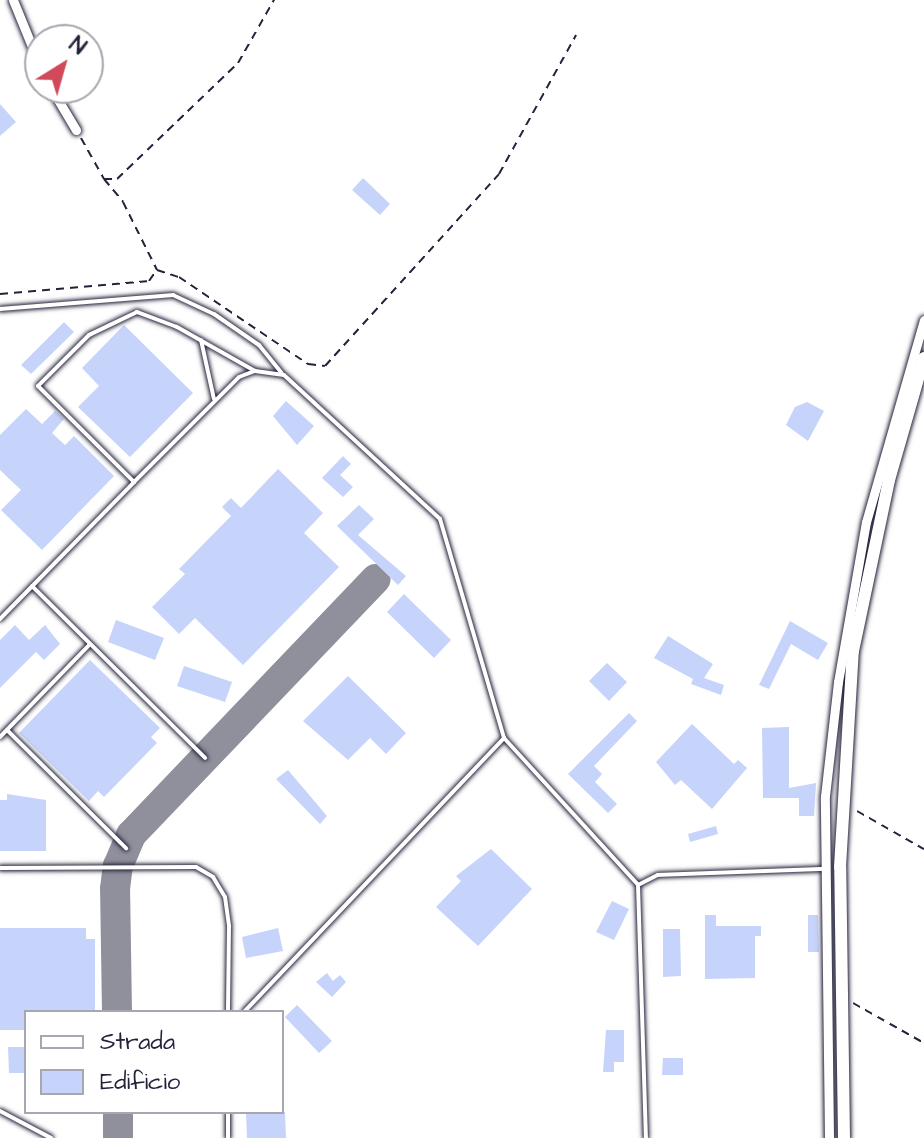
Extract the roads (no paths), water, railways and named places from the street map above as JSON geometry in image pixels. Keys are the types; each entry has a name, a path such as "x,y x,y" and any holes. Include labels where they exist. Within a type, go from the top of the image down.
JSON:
{"main road":[{"path":"844,1138 841,804 861,600 924,358"}],"street":[{"path":"13,0 24,27"},
{"path":"61,104 76,130"},
{"path":"829,1138 825,796 849,595 924,320"}],"lane":[{"path":"0,309 173,295 214,314 259,345 284,375 440,519 504,738 638,885 646,1138"},
{"path":"134,482 38,386 89,335 137,312 201,340 255,371 284,375"},
{"path":"201,340 214,399"},
{"path":"0,619 214,399 255,371"},
{"path":"32,586 205,758"},
{"path":"0,737 90,643"},
{"path":"7,730 126,848"},
{"path":"246,1010 504,738"},
{"path":"0,868 196,867 213,877 225,897 229,927 228,1010"},
{"path":"638,885 658,875 825,869"},
{"path":"0,1111 51,1138"},
{"path":"228,1114 228,1138"}]}
